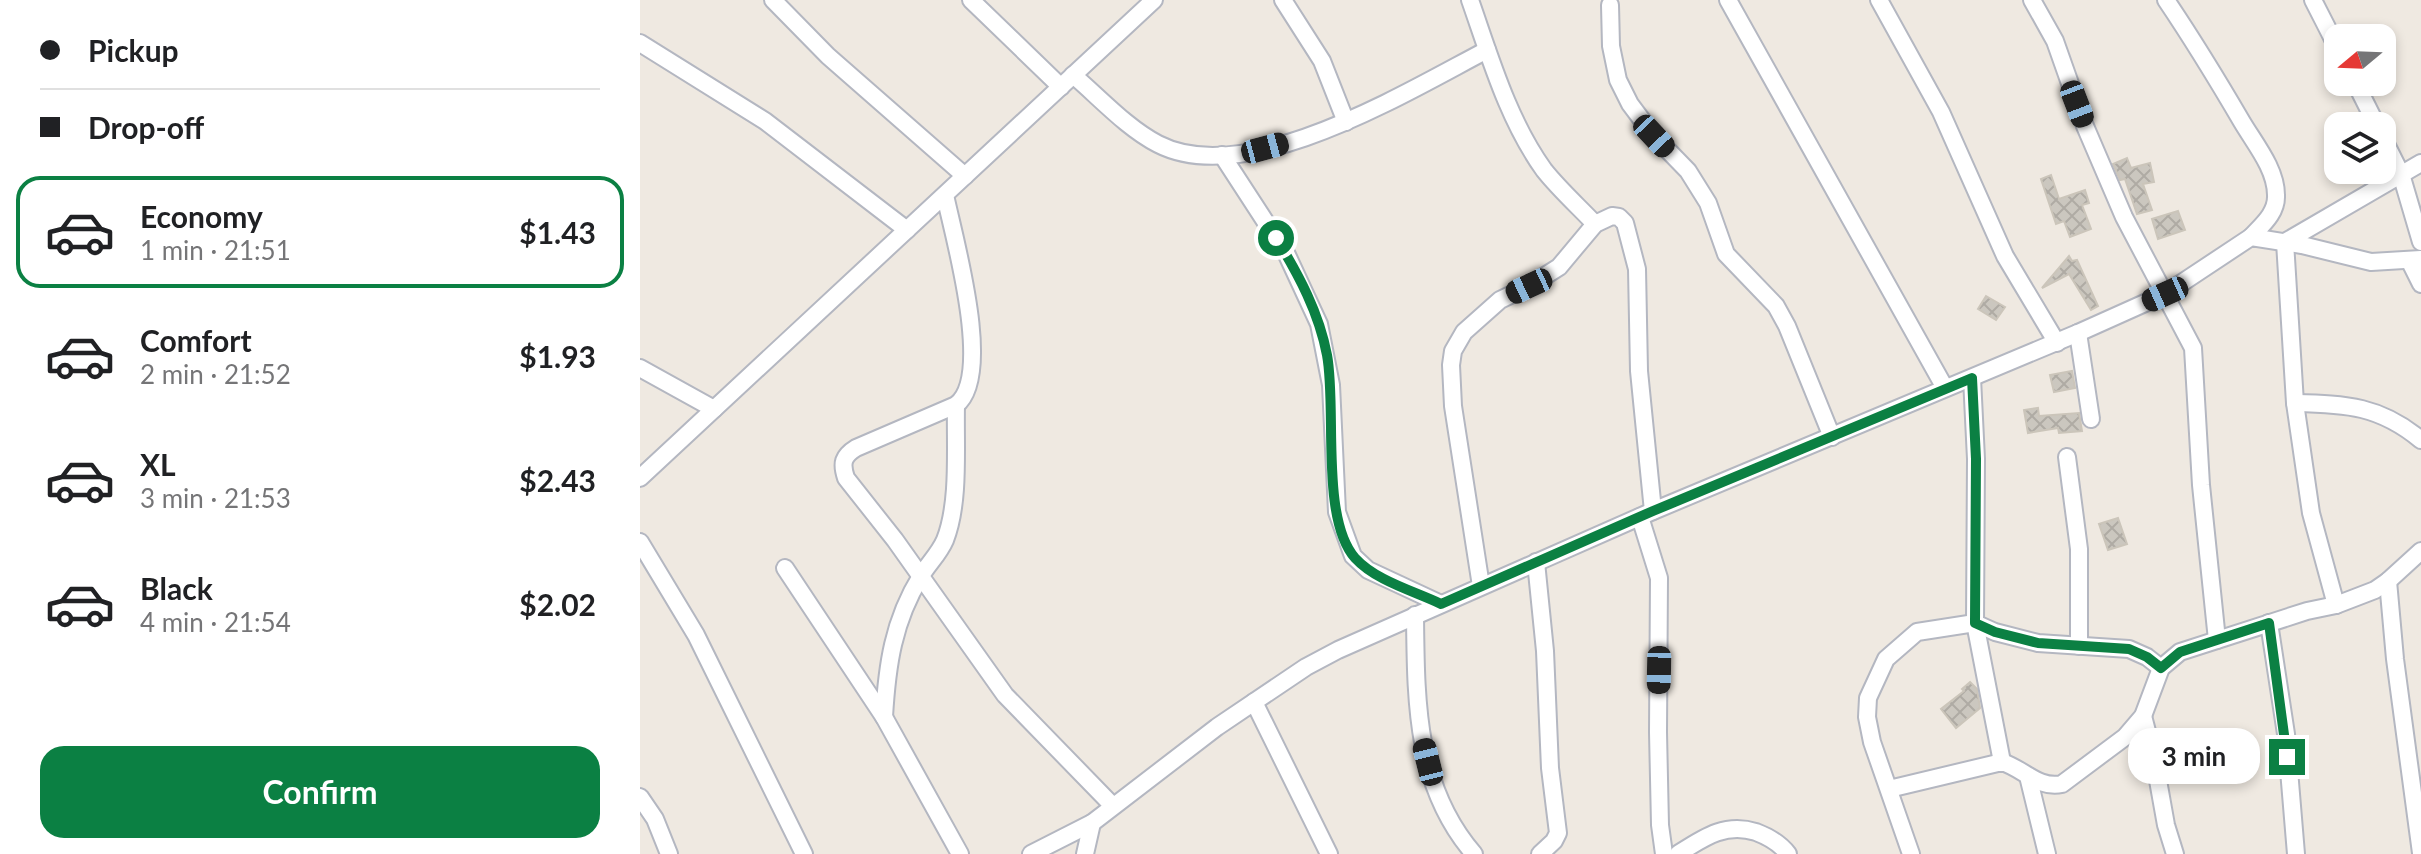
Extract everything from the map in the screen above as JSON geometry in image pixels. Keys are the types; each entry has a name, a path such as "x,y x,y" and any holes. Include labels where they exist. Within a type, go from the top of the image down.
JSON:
{"street":[{"path":"773,0 828,56 965,176"},
{"path":"971,0 1067,81 1159,145 1177,151 1222,155 1265,148 1346,122 1487,50"},
{"path":"640,478 1154,0"},
{"path":"1283,0 1322,61 1346,122"},
{"path":"1470,0 1499,81 1537,158 1545,171 1595,224"},
{"path":"1728,0 1945,388"},
{"path":"1879,0 1941,112 2005,256 2057,343"},
{"path":"2032,0 2055,41 2085,126 2124,217 2193,348 2201,485 2217,640"},
{"path":"1031,854 1092,823 1167,764 1306,667 1536,562 2057,343 2165,294 2251,237 2274,208 2277,197 2274,181 2219,82 2166,0"},
{"path":"2313,0 2325,24"},
{"path":"1610,5 1611,46 1618,80 1630,104 1654,136 1688,171 1708,203 1726,254 1776,306 1832,437"},
{"path":"640,43 765,121 907,230"},
{"path":"1222,155 1287,255 1319,324 1331,385 1333,467 1337,512 1344,538 1353,556 1368,570 1441,604"},
{"path":"2285,242 2421,163"},
{"path":"2396,164 2416,204 2421,242"},
{"path":"945,195 973,338 966,395 956,405 847,454 843,462 846,478 1005,695 1113,806"},
{"path":"1481,586 1453,406 1453,351 1464,332 1500,300 1559,267 1595,224 1612,216 1619,217 1625,223 1637,269 1647,514 1659,578 1658,732 1660,825 1664,854"},
{"path":"2251,237 2371,262 2415,259 2421,284"},
{"path":"2285,242 2295,403 2311,513 2336,605"},
{"path":"2078,333 2091,419"},
{"path":"640,368 714,409"},
{"path":"1972,378 1976,459 1975,623 2002,762"},
{"path":"2295,403 2345,404 2373,411 2395,420 2421,440"},
{"path":"884,717 889,652 920,577 945,540 954,492 956,405"},
{"path":"2067,457 2079,549 2079,646"},
{"path":"640,542 696,635 804,854"},
{"path":"1889,789 2002,762 2014,766 2041,784 2062,784 2125,737 2143,716 2161,668 2180,652 2336,605 2375,590 2421,551"},
{"path":"1536,562 1545,651 1550,768 1558,833 1540,854"},
{"path":"785,568 884,717 960,854"},
{"path":"2388,581 2395,659 2421,853"},
{"path":"1415,615 1416,691 1421,737 1441,801 1459,836 1474,854"},
{"path":"1911,854 1872,742 1867,717 1868,698 1886,659 1917,632 1975,623 1995,632 2038,643 2129,649 2161,668"},
{"path":"2269,623 2286,734 2296,854"},
{"path":"1254,702 1329,854"},
{"path":"2143,716 2175,854"},
{"path":"2028,776 2047,854"},
{"path":"640,797 655,819 669,854"},
{"path":"1085,854 1092,823"},
{"path":"1678,854 1708,835 1738,828 1772,839 1788,854"}],"building":[{"path":"2127,158 2131,168 2150,163 2154,182 2143,184 2152,210 2137,214 2125,179 2120,180 2113,164"},
{"path":"2051,175 2059,199 2085,190 2089,203 2082,205 2091,229 2070,237 2064,221 2056,224 2041,179"},
{"path":"2178,211 2185,230 2158,239 2152,219"},
{"path":"2069,256 2072,261 2077,260 2098,306 2091,310 2069,274 2042,288"},
{"path":"1986,296 2005,307 1996,320 1978,309"},
{"path":"2072,371 2075,388 2054,392 2050,375"},
{"path":"2038,408 2039,416 2079,413 2082,431 2059,433 2058,428 2028,433 2024,410"},
{"path":"2118,518 2127,544 2108,550 2099,524"},
{"path":"1970,682 1977,689 1980,708 1956,728 1941,709 1964,691 1962,689"}],"route":[{"path":"1276,238 1304,288 1319,324 1331,385 1337,512 1353,556 1368,570 1441,604 1653,511 1972,378 1976,459 1975,623 1995,632 2038,643 2129,649 2161,668 2180,652 2269,623 2287,757"}]}
